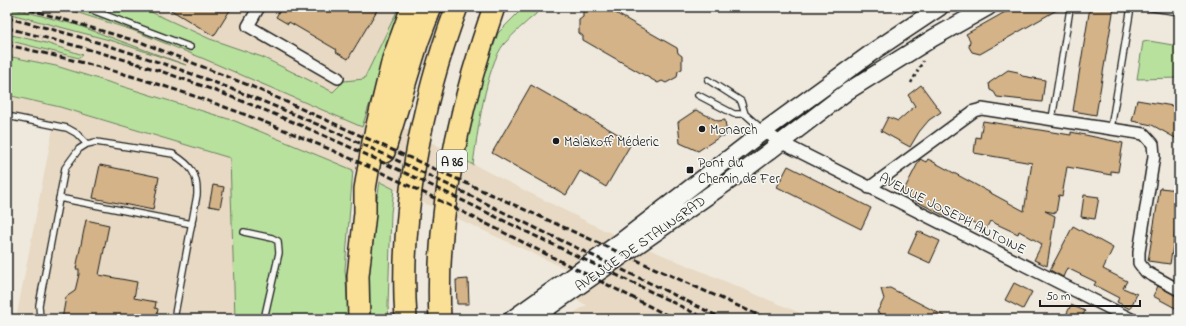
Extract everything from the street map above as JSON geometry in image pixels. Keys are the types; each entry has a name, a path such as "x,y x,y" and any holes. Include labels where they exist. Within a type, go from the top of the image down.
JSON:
{"highway":[{"path":"359,319 358,276 365,213 365,189 373,142 393,59 412,7"},
{"path":"365,213 418,41 431,7"},
{"path":"412,183 408,144 418,88 430,39 440,7"},
{"name":"A 86","path":"406,319 406,239 412,183 435,75 457,7"},
{"name":"A 86","path":"440,319 440,263 445,201 454,151 469,86 494,7"}],"main road":[{"name":"AVENUE DE STALINGRAD","path":"512,319 573,274 620,242 764,131 874,51 940,7"},
{"name":"AVENUE DE STALINGRAD","path":"532,319 745,170 848,91 933,38 972,10 988,7"}],"street":[{"path":"259,7 248,26 338,78"},
{"path":"869,188 978,109 986,108 1144,134 1153,144 1154,160 1138,258 1142,269 1179,290"},
{"name":"AVENUE JOSEPH ANTOINE","path":"764,131 780,142 898,203 1131,319"}],"lane":[{"path":"84,7 190,47"},
{"path":"1110,128 1131,7"},
{"path":"1146,7 1179,12"},
{"path":"1052,119 1070,9"},
{"path":"708,80 741,101 746,114 764,131"},
{"path":"698,95 734,114 746,114"},
{"path":"7,116 67,128 76,133 87,144"},
{"path":"40,319 39,306 64,168 70,159 87,144 104,142 173,154 183,160 191,168 198,180 192,224 174,319"},
{"path":"59,198 192,224"},
{"path":"244,232 272,238 278,241 279,253 264,319"}],"shaded area":[{"path":"7,7 401,7 366,108 492,174 604,230 814,319 563,319 587,305 555,290 577,274 353,170 235,121 56,66 7,56"},
{"path":"7,96 60,107 230,158 235,319 16,319 53,128 7,119"}],"green space":[{"path":"7,7 77,25 186,65 113,41 7,13"},
{"path":"60,7 140,7 210,39 262,57 333,92 344,81 364,79 399,7 402,7 362,127 202,58 132,30"},
{"path":"524,7 538,7 536,14 504,44 492,68 483,102 473,165 465,160 473,105 498,33"},
{"path":"7,34 46,43 83,55 79,58 7,40"},
{"path":"1149,41 1179,46 1179,78 1137,79 1143,42"},
{"path":"7,56 56,66 235,121 353,170 345,270 349,319 235,319 230,158 60,107 7,95"},
{"path":"380,182 394,189 391,213 388,306 389,319 369,319 367,278 372,228"}],"building":[{"path":"166,7 232,7 214,36"},
{"path":"282,7 379,7 348,59 336,52 337,50 289,22 288,24 276,17"},
{"path":"592,7 605,7 677,48 678,53 682,56 682,69 678,71 677,77 666,83 662,81 658,83 583,40 583,36 579,33 579,20 583,17 583,12"},
{"path":"1014,7 1062,7 980,54 972,52 969,47 970,40 966,34"},
{"path":"1090,7 1114,7 1096,115 1073,111"},
{"path":"1008,70 1018,72 1022,76 1045,80 1042,102 997,97 994,92 990,90 989,83"},
{"path":"531,85 632,142 606,187 580,171 566,195 492,153"},
{"path":"921,85 941,112 929,120 919,132 910,147 881,131 888,117 898,121 915,106 908,95"},
{"path":"1137,100 1179,107 1179,140 1152,125 1132,121"},
{"name":"Monarch","path":"696,110 718,121 725,120 727,136 721,136 698,151 680,143 678,122"},
{"path":"983,121 1071,135 1071,132 1123,143 1118,172 1111,171 1111,175 1067,167 1062,196 1059,195 1056,213 1045,211 1055,216 1047,266 1034,260 1042,244 1019,231 1018,234 990,221 986,229 951,211 947,217 902,194 920,159 926,162 928,159 1024,211 1032,163 974,153 976,137 980,138"},
{"path":"100,165 159,177 153,210 93,198"},
{"path":"788,166 871,208 861,229 777,187"},
{"path":"213,185 224,187 220,208 209,206"},
{"path":"1160,188 1179,190 1179,210 1170,264 1148,261"},
{"path":"1084,195 1099,197 1095,219 1081,217"},
{"path":"86,220 109,225 99,275 137,282 134,298 156,302 155,308 158,309 156,319 62,319 66,297 75,291 79,274 79,269 76,269"},
{"path":"1073,226 1113,248 1103,269 1127,281 1123,288 1137,294 1130,309 1117,302 1119,298 1094,285 1096,282 1067,268 1063,277 1050,270"},
{"path":"918,231 940,241 930,263 908,253"},
{"path":"468,279 469,304 457,304 456,280"},
{"path":"1014,283 1032,292 1023,309 1005,300"},
{"path":"1158,286 1179,297 1179,310 1153,296"},
{"path":"890,288 950,319 890,319 877,312 884,299 881,289"},
{"path":"1071,305 1085,311 1081,319 1064,319"}],"railway":[{"path":"21,7 143,43 253,87 767,319"},
{"path":"7,18 72,35 136,55 262,101 323,127 445,183 723,319"},
{"path":"7,28 127,60 197,84 271,113 343,144 415,178 706,319"},
{"path":"7,45 92,65 148,81 203,99 311,141 470,215 674,319"}],"place":[{"name":"Monarch","path":"702,129"},
{"name":"Malakoff Méderic","path":"556,141"},
{"name":"Pont du Chemin de Fer","path":"690,170"}]}
